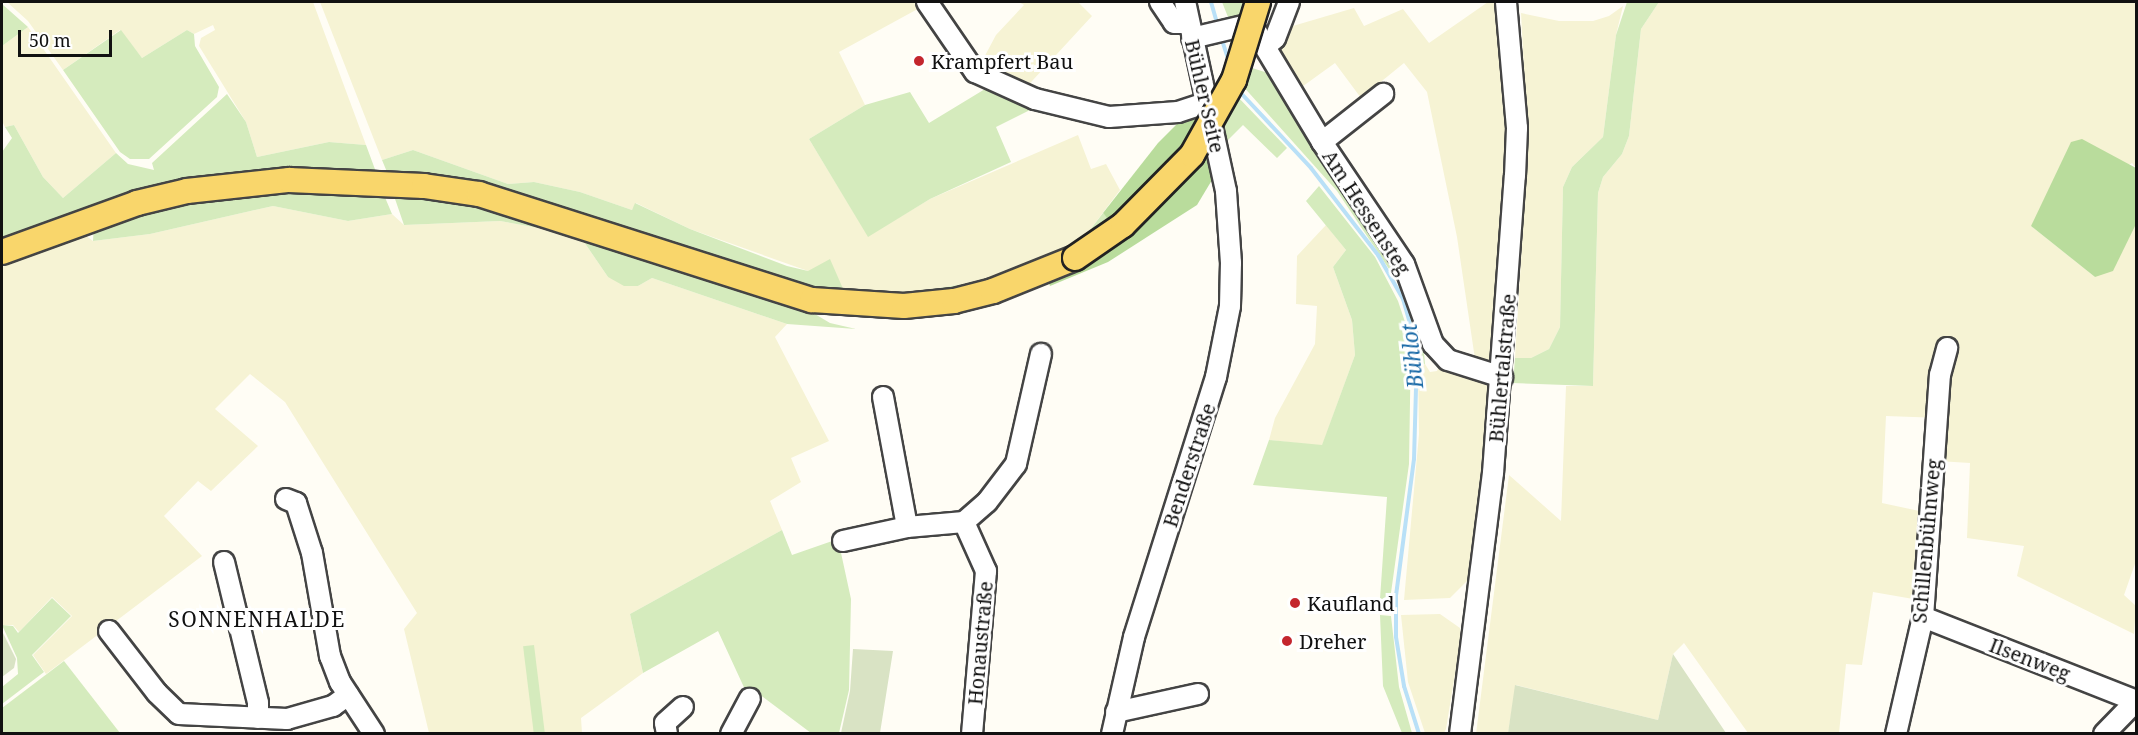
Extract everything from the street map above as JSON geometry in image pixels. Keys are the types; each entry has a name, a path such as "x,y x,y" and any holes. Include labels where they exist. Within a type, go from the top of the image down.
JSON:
{"main road":[{"path":"2,252 82,220 187,191 256,181 338,180 429,186 479,194 812,300 904,306 954,301 1038,275 1075,258 1123,225 1192,155 1234,80 1258,2"}],"street":[{"path":"927,2 975,72 1026,96 1109,117 1178,112 1205,103"},
{"path":"1160,2 1174,23 1190,31 1220,32 1247,25 1262,41 1275,38 1289,2"},
{"name":"Bühler Seite","path":"1185,2 1205,103 1226,191"},
{"name":"Bühlertalstraße","path":"1460,734 1502,377 1517,128 1506,2"},
{"name":"Am Hessensteg","path":"1262,41 1322,142 1404,264 1433,344 1448,360 1502,377"},
{"name":"Am Hessensteg","path":"1322,142 1383,94"},
{"name":"Benderstraße","path":"1112,734 1134,637 1225,341 1231,263 1226,191"},
{"name":"Schillenbühnweg","path":"1896,734 1923,617 1940,375 1947,348"},
{"path":"843,541 907,527 964,522 1005,483 1016,464 1032,405 1041,354"},
{"path":"883,397 907,527"},
{"path":"286,499 296,503 312,553 330,656 348,695 375,734"},
{"name":"Honaustraße","path":"964,522 986,571 972,734"},
{"path":"224,562 258,703 258,718"},
{"name":"Ilsenweg","path":"1923,617 2136,701"},
{"path":"109,631 157,693 179,714 287,719 333,706 348,695"},
{"path":"1116,712 1198,694"},
{"path":"731,734 750,699"},
{"path":"2104,734 2136,701"},
{"path":"667,734 665,723 683,707"}],"shaded area":[{"path":"7,2 313,2 366,145 329,142 257,157 246,122 199,46 201,38 215,30 213,25 194,34 187,30 142,58 120,30 63,70 28,21"},
{"path":"320,2 922,2 925,5 839,52 865,105 809,139 868,236 930,199 1078,135 1091,169 1106,164 1120,190 1083,239 987,280 916,292 844,291 808,271 690,229 636,203 632,210 580,192 534,182 508,184 413,150 382,160"},
{"path":"1019,2 1078,2 1092,16 1021,93 980,65 996,35 1024,5"},
{"path":"1488,2 1497,2 1510,149 1497,362 1486,368 1476,366 1457,237 1427,92 1404,63 1361,98 1335,63 1299,89 1275,51 1286,28 1354,8 1364,26 1403,9 1429,43"},
{"path":"1659,2 2136,2 2136,168 2132,163 2031,226 2095,277 2135,224 2136,215 2136,561 2124,595 2136,606 2134,634 2017,576 2024,546 1967,538 1970,463 1938,461 1941,418 1886,416 1882,503 1924,512 1919,600 1873,592 1862,665 1846,664 1839,733 1748,733 1684,643 1673,654 1658,720 1516,685 1508,733 1476,734 1509,475 1561,521 1566,386 1593,386 1598,193 1603,177 1622,154 1629,136 1641,29"},
{"path":"1623,6 1616,35 1603,137 1572,167 1563,187 1560,327 1549,349 1531,358 1515,358 1528,146 1521,13 1559,21 1593,21 1609,16"},
{"path":"28,27 116,153 63,198 43,177 14,125 5,127 2,121 2,46"},
{"path":"273,206 348,221 392,214 404,225 500,221 550,230 582,239 608,277 638,286 652,278 787,324 775,337 829,441 791,458 801,482 770,501 782,530 630,614 643,673 581,718 582,733 429,733 404,629 417,613 285,402 250,374 215,409 258,446 211,491 198,481 164,516 202,556 46,674 33,655 72,616 52,597 19,632 13,625 2,625 2,267 81,232 93,241 150,234"},
{"path":"1326,225 1346,250 1333,267 1352,320 1355,355 1322,446 1269,440 1275,418 1315,344 1317,306 1296,304 1297,256"},
{"path":"1418,363 1425,364 1430,372 1437,371 1440,363 1492,384 1479,523 1469,579 1450,598 1404,600 1419,434"},
{"path":"1440,614 1460,628 1461,637 1446,729 1444,733 1425,733 1408,682 1401,615"}],"green space":[{"path":"1222,2 1243,2 1240,16 1228,17"},
{"path":"1627,2 1659,2 1641,29 1629,136 1622,154 1603,177 1598,193 1593,386 1513,383 1515,358 1531,358 1549,349 1560,327 1563,187 1572,167 1603,137 1616,35"},
{"path":"2,4 28,27 2,46"},
{"path":"121,30 142,58 187,30 194,34 195,46 219,87 217,97 149,159 130,159 120,152 63,70"},
{"path":"1249,67 1268,73 1382,241 1400,273 1423,340 1425,364 1418,363 1416,335 1397,281 1337,191 1241,84"},
{"path":"990,86 1040,105 996,127 1011,162 930,199 868,237 809,139 865,105 910,92 929,123"},
{"path":"227,94 246,122 257,157 329,142 366,145 376,172 264,172 2,243 2,152 12,138 5,127 14,125 43,177 63,198 116,153 128,164 154,170 152,163"},
{"path":"1236,95 1287,148 1277,158 1243,125 1227,141 1219,127"},
{"path":"1185,116 1198,120 1188,137 1155,175 1108,219 1103,213 1158,143"},
{"path":"1188,137 1191,140 1111,223 1036,268 924,298 806,290 549,204 479,185 422,174 387,172 382,160 413,150 508,184 534,182 580,192 632,210 635,203 690,229 787,266 808,271 830,259 844,291 916,292 987,280 1083,239 1103,213 1108,218 1155,175"},
{"path":"2082,139 2136,168 2136,224 2113,271 2095,277 2031,226 2071,142"},
{"path":"1206,148 1215,175 1197,205 1108,262 1050,286 1048,281"},
{"path":"1319,186 1375,257 1398,301 1411,340 1409,464 1390,600 1380,599 1387,497 1253,485 1269,440 1322,445 1355,355 1352,320 1333,267 1346,250 1306,201"},
{"path":"244,190 384,195 392,214 348,221 273,206 150,234 93,241 94,224"},
{"path":"448,195 798,304 830,323 856,329 787,324 652,278 638,286 624,286 608,277 582,239 550,230 500,221 404,225 394,196"},
{"path":"782,530 792,555 838,539 851,599 849,690 839,733 811,733 755,691 748,696 718,631 643,673 630,614"},
{"path":"52,598 71,616 32,655 44,672 2,704 2,687 18,674 17,658 2,625 13,626 18,633"},
{"path":"1380,615 1391,616 1399,687 1412,733 1402,733 1383,686"},
{"path":"2,631 16,659 14,668 2,677"},
{"path":"534,645 545,733 534,734 523,646"},
{"path":"853,649 893,651 880,733 841,733 850,691"},
{"path":"1673,654 1726,733 1508,733 1515,685 1658,720"},
{"path":"64,661 120,733 2,733 2,708"}],"waterway":[{"name":"Bühlot","path":"1211,2 1218,27"},
{"name":"Bühlot","path":"1221,37 1229,61"},
{"name":"Bühlot","path":"1239,91 1311,168 1378,255 1403,299 1412,330 1416,388 1414,459 1396,595 1396,637 1404,686 1419,734"}],"place":[{"name":"Krampfert Bau","path":"919,61"},
{"name":"Kaufland","path":"1295,603"},
{"name":"Dreher","path":"1287,641"}],"district":[{"name":"SONNENHALDE","path":"257,619"}]}
